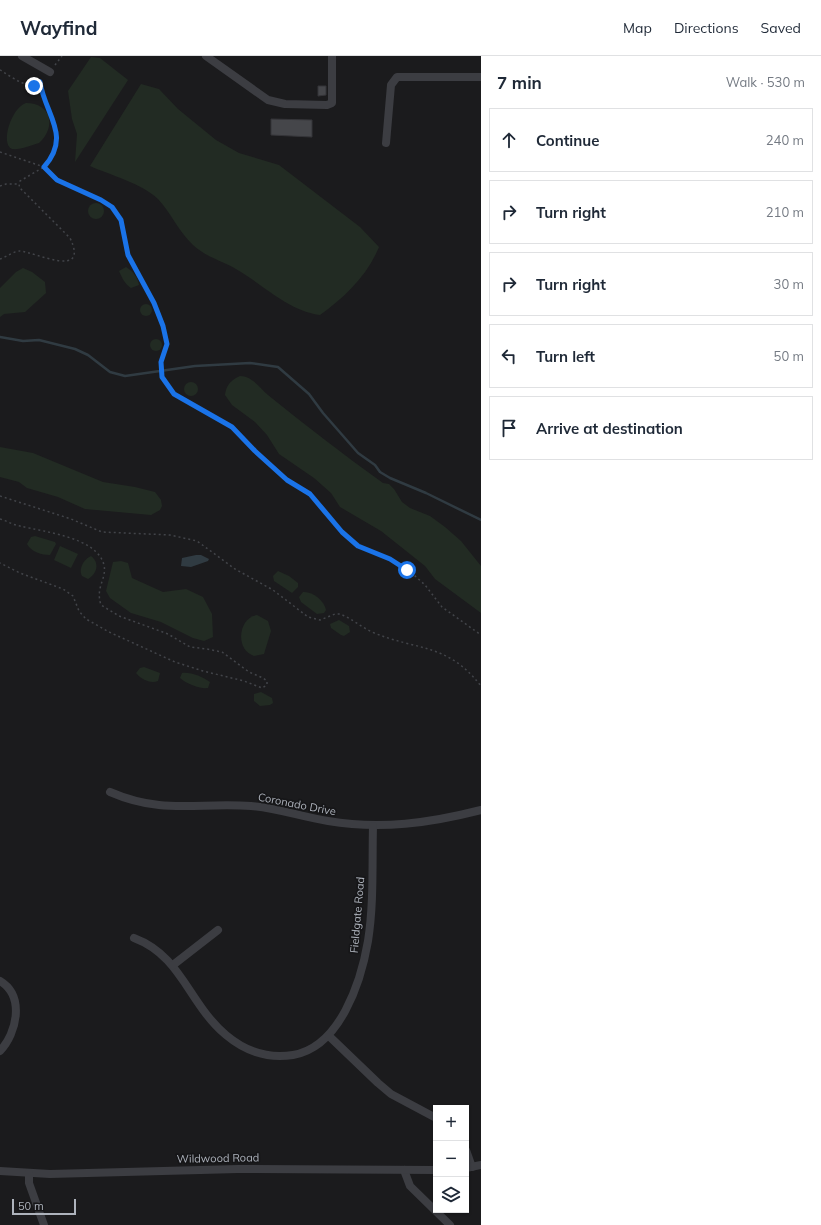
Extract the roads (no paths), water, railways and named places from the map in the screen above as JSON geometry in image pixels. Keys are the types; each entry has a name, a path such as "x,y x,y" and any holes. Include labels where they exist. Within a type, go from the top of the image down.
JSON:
{"street":[{"path":"22,56 50,72"},
{"path":"206,56 268,100 285,104 329,105 332,100 332,56"},
{"path":"386,143 391,85 397,77 481,77"},
{"name":"Coronado Drive","path":"110,792 131,800 158,806 267,807 327,821 373,826 439,820 481,810"},
{"name":"Fieldgate Road","path":"134,938 156,948 173,965 198,1004 225,1035 250,1050 274,1056 296,1054 314,1047 328,1036 344,1013 355,988 368,940 373,826"},
{"path":"173,965 218,930"},
{"path":"0,981 10,989 13,996 16,1014 10,1036 0,1051"},
{"path":"328,1036 378,1084 391,1094 433,1116"},
{"path":"469,1157 473,1167"},
{"name":"Wildwood Road","path":"0,1171 29,1173 238,1169 433,1170"},
{"path":"404,1170 410,1186 450,1225"},
{"path":"29,1173 30,1183 44,1225"}],"waterway":[{"path":"0,337 23,341 39,340 75,349 88,355 110,372 125,376 195,366 250,363 278,367 309,394 323,413 358,453 375,465 380,472 481,520"}]}
